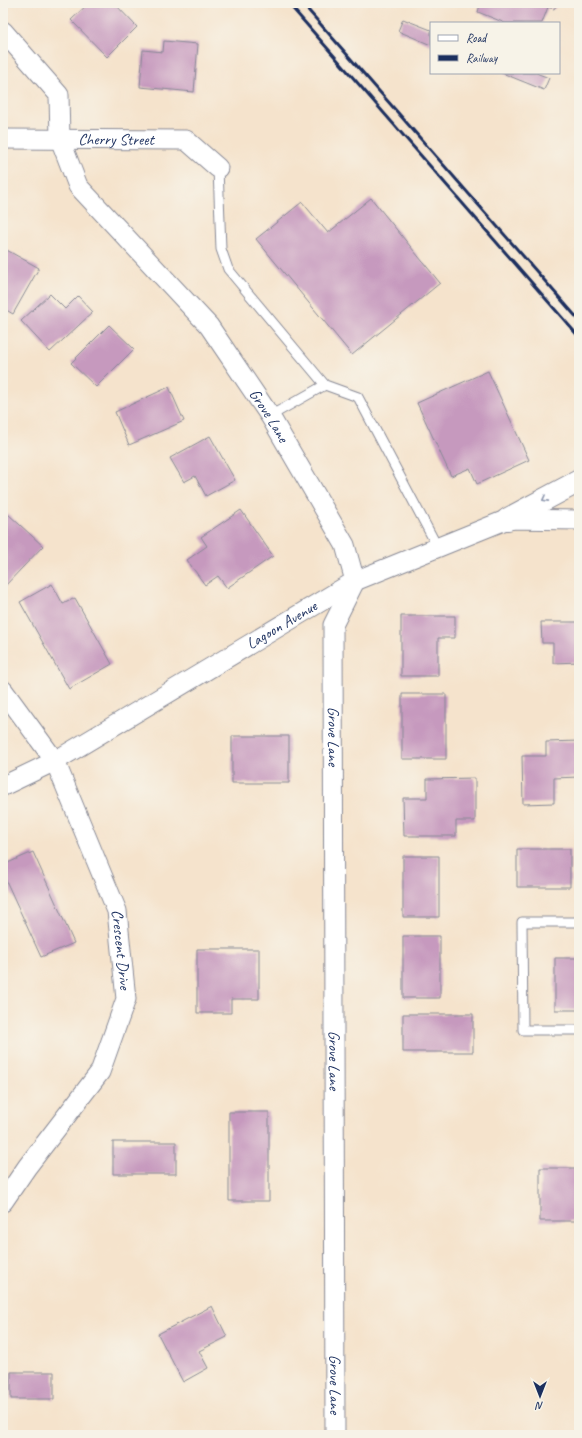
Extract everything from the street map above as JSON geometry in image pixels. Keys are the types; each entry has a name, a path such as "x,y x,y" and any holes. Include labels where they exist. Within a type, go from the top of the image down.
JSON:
{"main road":[{"path":"508,519 579,481"}],"street":[{"name":"Grove Lane","path":"3,31 59,95 60,139 78,186 210,326 270,416 345,545 355,581 333,625 335,1435"},
{"name":"Cherry Street","path":"3,139 186,140 218,168"},
{"name":"Lagoon Avenue","path":"3,786 55,761 355,581 508,519 579,520"},
{"name":"Crescent Drive","path":"3,690 55,761 117,911 126,999 100,1072 27,1167 3,1202"},
{"path":"3,1179 27,1167"}],"lane":[{"path":"218,168 221,249 228,269 325,385 358,397 438,548"},
{"path":"270,416 325,385"},
{"path":"579,922 522,922 523,1030 579,1030"}],"building":[{"path":"89,3 114,3 137,27 107,57 71,20"},
{"path":"475,3 558,3 554,9 548,7 542,22 503,22 478,12 480,5"},
{"path":"403,19 430,30 430,45 398,31"},
{"path":"164,41 198,44 194,92 140,87 143,50 163,52"},
{"path":"504,74 539,74 549,78 544,90"},
{"path":"371,198 440,283 352,355 256,239 302,202 328,233"},
{"path":"3,248 39,268 13,314 3,308"},
{"path":"50,294 65,309 78,296 93,312 50,352 21,321"},
{"path":"109,325 134,349 96,387 71,363"},
{"path":"488,371 529,460 477,484 470,468 451,476 417,403"},
{"path":"169,387 184,421 129,445 115,412"},
{"path":"210,436 235,480 206,496 195,476 184,482 170,458"},
{"path":"241,510 273,556 227,588 218,576 205,585 187,560 207,546 201,537"},
{"path":"8,514 43,546 3,588 3,519"},
{"path":"52,584 63,604 75,598 112,664 69,689 20,602"},
{"path":"401,616 455,616 455,638 438,638 438,676 401,676"},
{"path":"541,622 579,622 579,662 553,663 553,643 542,643"},
{"path":"402,694 446,694 446,759 402,759"},
{"path":"232,736 289,736 289,783 232,783"},
{"path":"579,741 579,777 554,778 554,803 523,804 522,756 546,756 546,742"},
{"path":"475,778 475,821 456,821 456,836 404,836 403,798 427,798 427,779"},
{"path":"517,849 570,849 570,887 517,887"},
{"path":"33,852 74,943 41,957 3,874 3,865"},
{"path":"403,856 439,856 439,917 403,917"},
{"path":"403,936 440,936 440,998 403,998"},
{"path":"197,949 259,949 259,999 231,999 231,1013 197,1013"},
{"path":"555,958 579,958 579,1010 555,1010"},
{"path":"403,1014 473,1014 473,1052 403,1052"},
{"path":"229,1112 269,1112 269,1201 229,1201"},
{"path":"113,1142 176,1142 176,1174 113,1174"},
{"path":"540,1168 579,1168 579,1221 540,1221"},
{"path":"212,1306 227,1337 199,1351 208,1368 183,1382 158,1334"},
{"path":"11,1372 54,1372 54,1399 11,1399"}],"railway":[{"path":"288,3 579,337"},
{"path":"302,3 579,320"}]}
